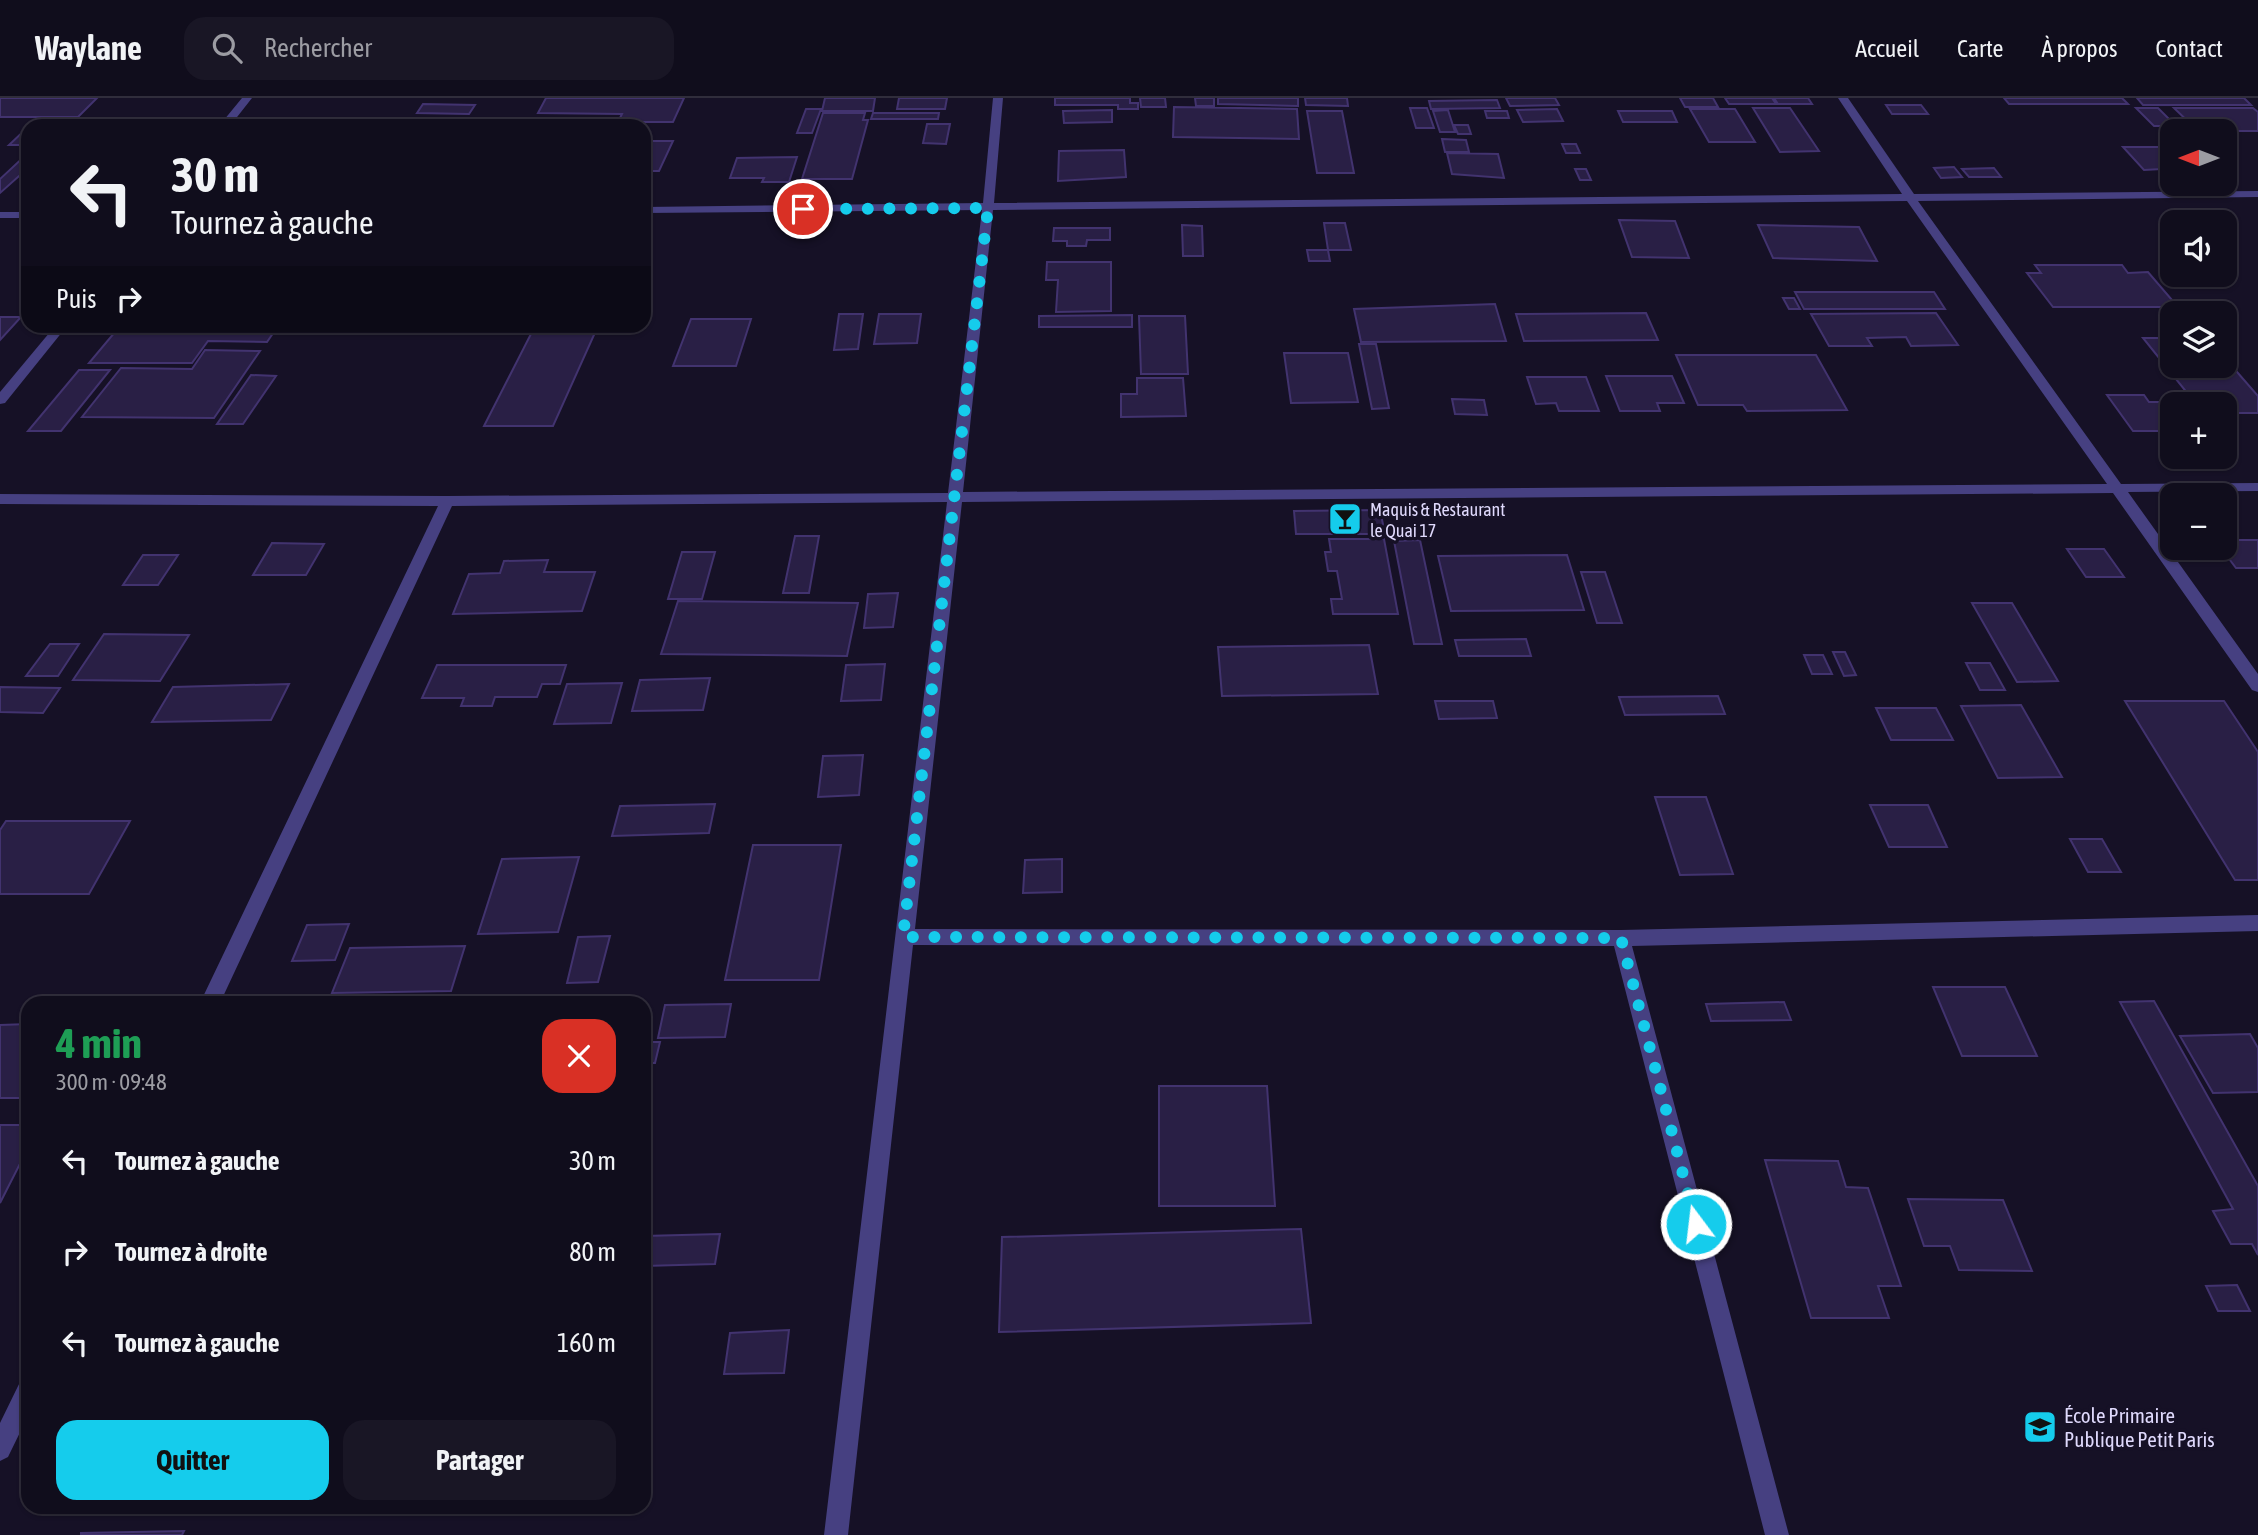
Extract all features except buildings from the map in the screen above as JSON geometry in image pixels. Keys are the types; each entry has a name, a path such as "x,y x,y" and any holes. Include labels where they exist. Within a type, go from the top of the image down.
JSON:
{"street":[{"path":"230,119 247,98"},
{"path":"836,1535 988,208 998,98"},
{"path":"1843,98 1910,197 2258,686"},
{"path":"651,210 2258,194"},
{"path":"0,215 21,215"},
{"path":"0,400 55,333"},
{"path":"0,499 447,501 2258,487"},
{"path":"213,996 447,501"},
{"path":"903,937 1621,938 2258,923"},
{"path":"1621,938 1777,1535"},
{"path":"0,1449 21,1405"}],"place":[{"name":"Maquis & Restaurant le Quai 17","path":"1345,519"},
{"name":"École Primaire Publique Petit Paris","path":"2040,1427"}],"route":[{"path":"803,209 988,208 903,937 1621,938 1696,1224"}]}
